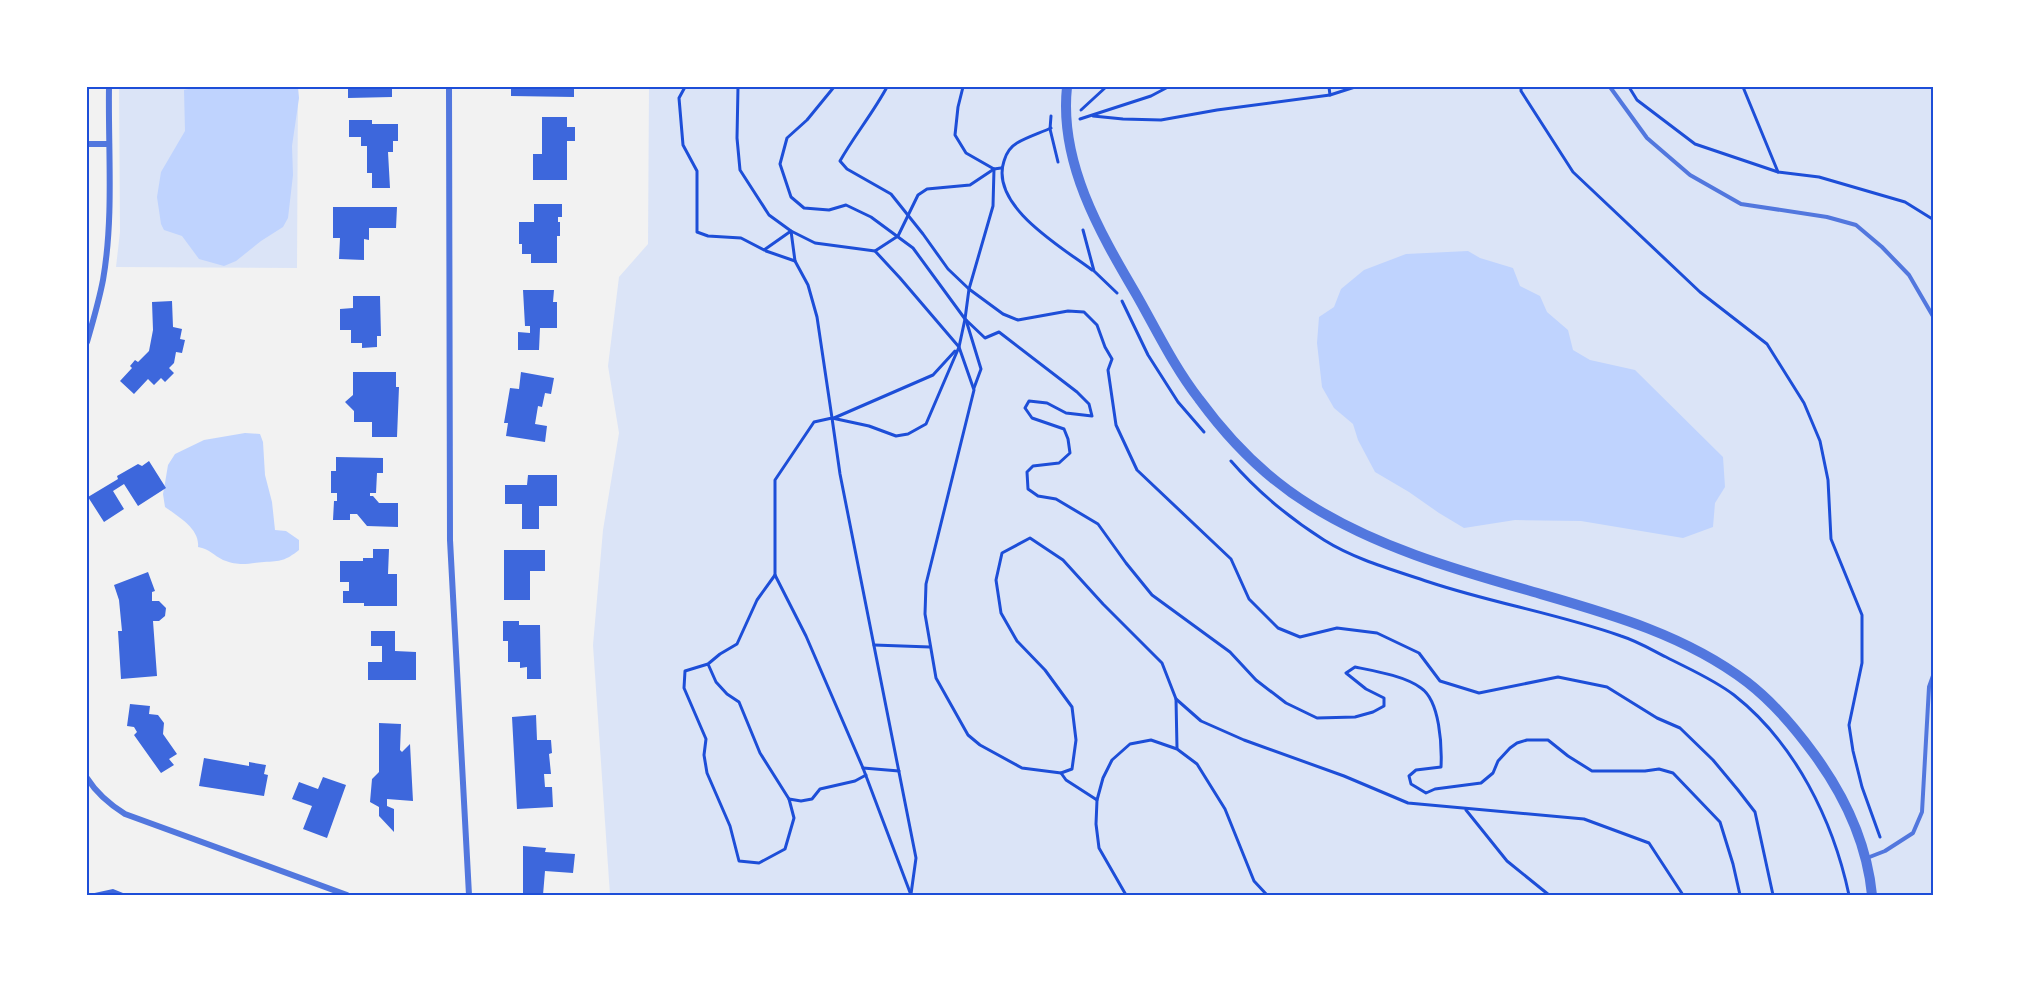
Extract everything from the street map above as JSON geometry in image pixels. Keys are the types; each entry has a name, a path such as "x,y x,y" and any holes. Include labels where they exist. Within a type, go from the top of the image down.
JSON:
{"street":[{"path":"87,342 97,311 103,278 108,207 109,87"},
{"path":"449,87 450,540 470,895"},
{"path":"1067,87 1067,124 1070,149 1078,180 1125,275 1197,398 1234,443 1268,475 1309,505 1351,528 1423,559 1619,616 1719,663 1749,683 1804,740 1840,793 1866,859 1872,895"},
{"path":"87,144 108,144"},
{"path":"87,778 95,791 125,814 347,895"}],"lane":[{"path":"1610,87 1647,138 1690,175 1741,204 1827,217 1856,225 1882,247 1909,275 1934,318"},
{"path":"1866,859 1885,851 1913,833 1922,813 1929,687 1934,673"}],"path":[{"path":"685,87 679,98 683,145 697,171 697,232 708,236 741,238 764,250 795,261"},
{"path":"738,87 737,138 740,170 769,215 791,231 815,243 875,251 959,347 974,390"},
{"path":"834,87 807,120 787,138 780,164 791,196 804,208 829,210 846,206 871,217 913,248 965,319 986,338 999,332 1077,392 1089,404 1092,416 1066,413 1047,403 1029,401 1025,408 1032,418 1064,429 1070,453 1059,463 1033,466 1027,472 1028,489 1038,496 1056,499 1098,524 1152,595 1230,652 1256,680 1286,703 1317,718 1355,717 1384,706 1384,698 1366,689 1346,673 1355,667 1394,676 1423,689 1436,711 1442,746 1441,767 1416,770 1409,776 1411,784 1426,793 1435,789 1481,783 1493,773 1498,761 1510,748 1517,742 1527,740 1548,740 1592,771 1659,769 1673,774 1720,822 1740,895"},
{"path":"887,87 872,114 851,141 840,161 847,169 891,194 948,269 969,289 1003,314 1018,320 1068,311 1084,312 1097,324 1112,359 1108,370 1116,425 1137,470 1231,559 1249,599 1278,628 1300,638 1338,628 1377,633 1419,653 1440,681 1479,693 1558,677 1607,687 1657,718 1680,728 1713,760 1738,790 1755,813 1773,895"},
{"path":"963,87 955,135 966,153 994,169"},
{"path":"1067,124 1106,87"},
{"path":"1168,87 1151,96 1050,129 1016,144 1006,153 1002,168 1005,191 1030,225 1112,286 1148,355 1178,402 1208,435"},
{"path":"1329,87 1330,95"},
{"path":"1092,116 1161,120 1330,95 1355,87"},
{"path":"1521,87 1521,91 1573,172 1700,292 1767,344 1804,403 1820,441 1828,480 1831,540 1862,615 1862,663 1849,725 1862,787 1880,837"},
{"path":"1629,87 1637,100 1695,144 1778,172 1819,177 1905,202 1934,220"},
{"path":"1743,87 1778,172"},
{"path":"1051,108 1050,129 1060,168"},
{"path":"875,251 898,236 918,195 927,189 970,185 994,169 1002,168"},
{"path":"832,418 869,426 896,436 908,434 926,424 959,347 969,289 993,206 994,169"},
{"path":"1081,222 1094,271"},
{"path":"764,250 791,231"},
{"path":"791,231 795,261 808,285 818,317 840,474 916,858 911,895"},
{"path":"965,319 981,369 926,584 925,614 936,678 968,735 980,745 1022,768 1061,773 1072,769 1076,740 1072,707 1045,670 1017,641 1001,613 996,580 1002,553 1030,538 1063,560 1102,604 1162,663 1176,699 1177,749"},
{"path":"911,895 864,768 806,636 775,575 775,480 814,422 832,418 933,375 959,347"},
{"path":"1230,460 1292,518 1325,541 1364,560 1457,592 1622,636 1704,676 1734,695 1764,725 1810,784 1824,814 1844,872 1849,895"},
{"path":"708,664 716,682 727,694 739,702 760,753 789,799 794,818 785,849 759,863 739,861 730,826 707,774 704,755 706,739 684,688 685,671 708,664 737,644 757,600 775,575"},
{"path":"874,645 930,647"},
{"path":"1176,699 1201,721 1244,740 1344,776 1408,803 1584,819 1649,843 1683,895"},
{"path":"1126,895 1099,848 1096,824 1097,800 1103,778 1112,760 1130,744 1151,740 1177,749 1197,764 1225,809 1254,881 1267,895"},
{"path":"864,768 899,771"},
{"path":"1061,773 1066,780 1097,800"},
{"path":"789,799 801,801 812,799 820,789 855,781 866,775"},
{"path":"1466,810 1507,861 1549,895"}],"shaded area":[{"path":"119,87 298,87 297,268 116,267 120,232"},
{"path":"649,87 1934,87 1934,895 610,895 593,645 603,530 619,433 608,366 619,277 648,244"}],"water":[{"path":"198,87 298,87 299,98 292,146 293,175 288,218 283,227 236,261 224,266 199,259 182,236 164,230 157,197 161,172 185,131 184,90"},
{"path":"1468,251 1480,258 1513,268 1520,286 1540,296 1547,312 1568,330 1573,350 1590,360 1635,370 1723,457 1725,487 1715,503 1713,527 1683,538 1581,521 1515,520 1464,528 1375,472 1358,440 1353,424 1334,408 1322,387 1317,343 1319,317 1334,307 1341,289 1364,270 1406,254"},
{"path":"245,433 260,434 263,442 265,475 272,502 275,530 286,531 299,540 299,550 283,560 244,564 223,560 198,547 196,535 192,529 165,507 163,494 168,465 175,454 204,440"}],"building":[{"path":"348,87 392,87 392,97 348,98"},
{"path":"511,87 574,87 574,97 511,96"},
{"path":"542,117 567,117 567,127 575,127 575,141 567,141 567,180 533,180 533,154 542,154"},
{"path":"349,120 372,120 372,124 398,124 398,141 393,141 393,152 388,152 390,188 372,188 372,173 367,173 367,146 361,146 361,137 349,137"},
{"path":"534,204 562,204 562,217 558,217 560,236 557,236 557,263 531,263 531,254 522,254 522,244 519,244 519,222 534,222"},
{"path":"333,207 397,207 396,228 369,228 369,240 364,239 364,260 339,259 340,238 333,238"},
{"path":"523,290 554,290 553,302 557,302 557,328 540,328 539,350 518,350 518,332 530,333 530,326 525,326"},
{"path":"353,296 380,296 381,336 377,336 377,347 362,348 362,343 351,343 351,330 340,330 340,309 353,308"},
{"path":"172,301 173,327 182,329 180,339 185,340 182,353 176,352 174,363 169,368 174,373 165,382 161,378 154,385 148,379 134,394 120,381 132,368 130,366 135,360 138,362 149,351 153,330 152,302"},
{"path":"353,372 396,372 396,387 399,387 397,437 372,437 372,422 354,422 354,411 345,402 353,395"},
{"path":"521,372 554,378 551,394 545,393 542,407 538,406 535,424 547,426 545,442 506,436 508,423 504,423 510,388 519,389"},
{"path":"336,457 383,458 383,473 377,473 376,493 370,493 370,496 373,496 379,503 398,503 398,527 367,526 357,514 350,514 350,520 333,520 337,493 331,493 331,471 336,471"},
{"path":"149,461 166,488 138,506 124,484 113,491 124,509 104,522 88,497 118,479 117,476 138,464 142,466"},
{"path":"528,475 557,475 557,506 539,506 539,529 522,529 522,504 505,504 505,485 527,485"},
{"path":"373,549 389,549 388,574 397,574 397,606 364,606 364,603 343,603 343,591 349,591 349,582 340,582 340,561 363,561 363,558 373,558"},
{"path":"504,550 545,550 545,571 530,571 530,600 504,600"},
{"path":"148,572 155,591 152,592 152,601 159,601 166,608 165,616 159,621 153,621 157,676 121,679 118,631 122,631 119,600 114,585"},
{"path":"503,621 519,621 519,625 540,625 541,679 527,679 527,667 520,668 520,662 508,662 508,641 503,641"},
{"path":"371,631 395,631 395,651 416,652 416,680 368,680 368,662 382,662 382,646 371,646"},
{"path":"130,704 150,706 149,714 158,715 164,723 163,734 177,754 169,759 174,765 161,773 134,735 137,732 134,727 127,726"},
{"path":"536,715 537,740 551,740 552,753 549,754 551,774 544,774 545,787 552,787 553,807 517,809 512,717"},
{"path":"379,723 401,724 400,750 402,752 410,744 413,801 387,799 387,806 394,809 394,832 379,816 379,807 370,802 372,779 379,772"},
{"path":"204,758 249,766 249,762 266,765 264,774 268,775 264,796 199,786"},
{"path":"323,777 346,785 327,838 303,829 312,806 292,799 299,782 318,789"},
{"path":"523,846 546,848 545,852 575,854 573,873 545,871 543,895 523,895"},
{"path":"113,889 128,895 90,895 90,894"}]}
